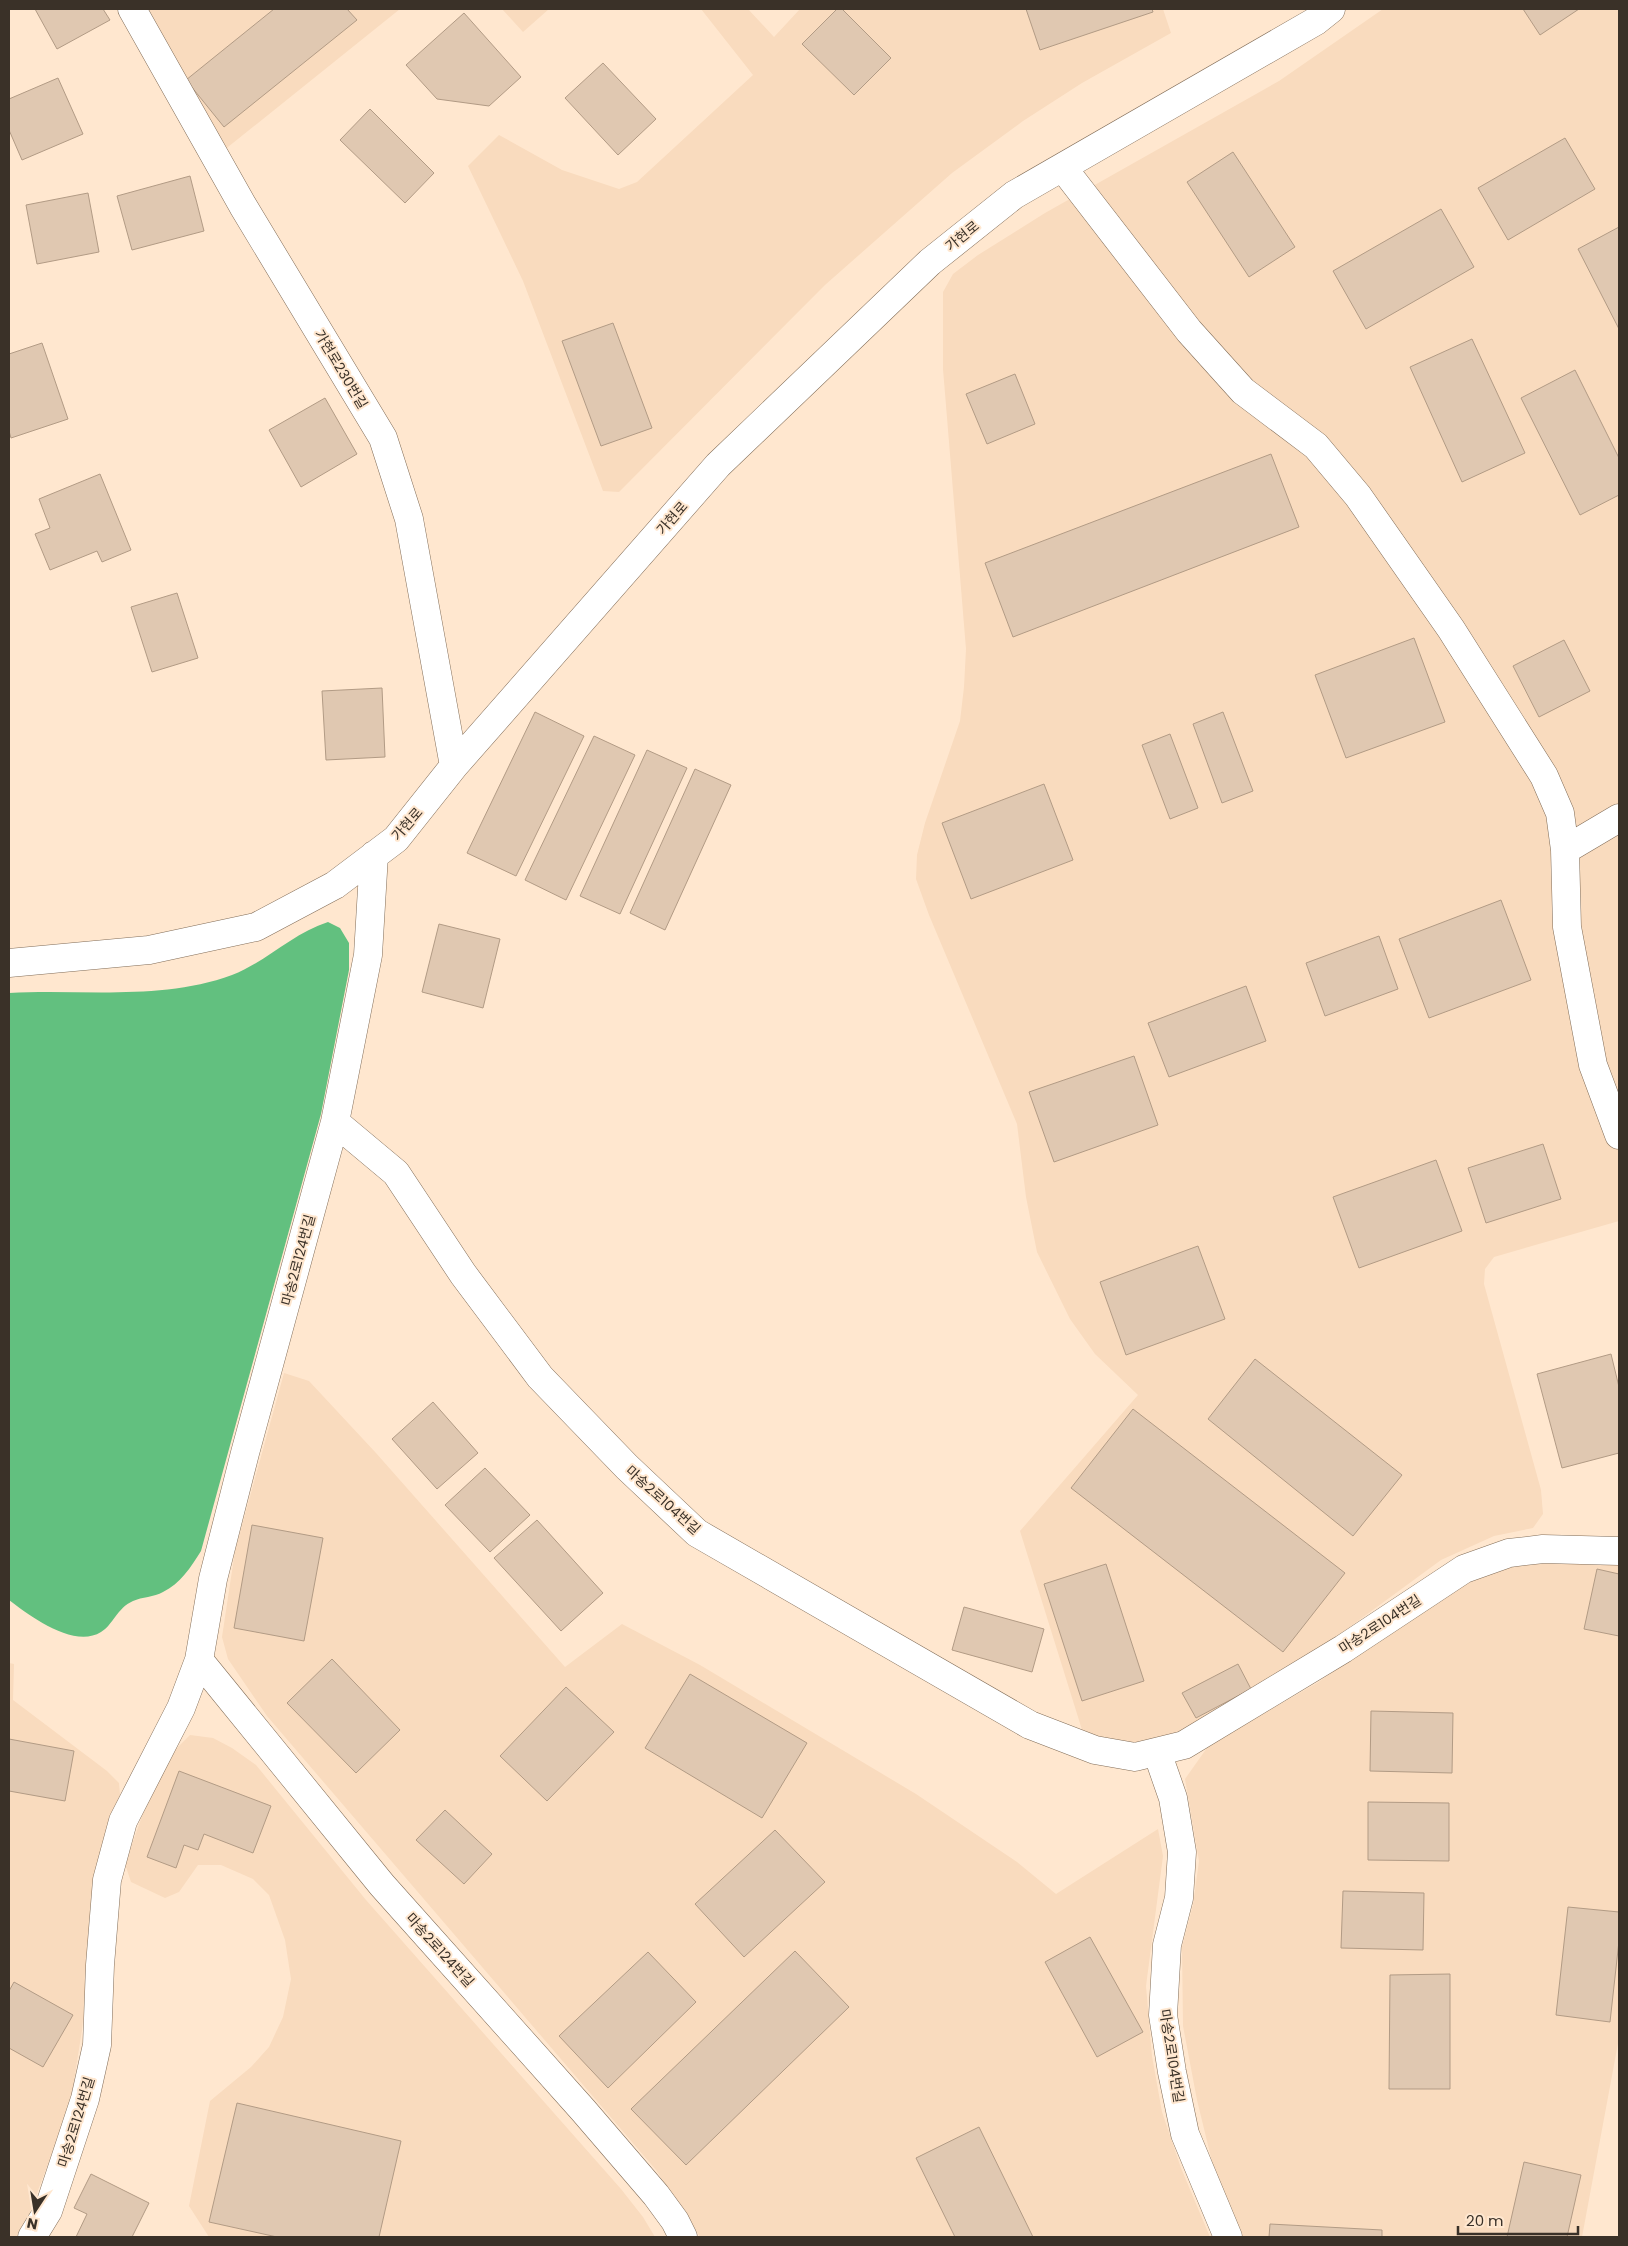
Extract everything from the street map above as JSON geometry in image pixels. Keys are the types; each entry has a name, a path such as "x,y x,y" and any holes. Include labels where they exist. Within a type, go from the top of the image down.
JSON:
{"street":[{"name":"가현로230번길","path":"132,9 243,206 383,438 409,519 454,766"},
{"name":"가현로","path":"9,962 149,950 256,927 336,884 396,839 454,766 718,465 930,262 1014,195 1316,21 1331,9"},
{"path":"1063,168 1189,331 1243,391 1316,446 1358,496 1451,629 1544,776 1560,813 1565,850 1567,927 1593,1065 1619,1135"},
{"path":"1565,850 1619,818"},
{"name":"마송2로124번길","path":"32,2237 48,2211 85,2100 97,2045 100,1965 107,1880 123,1821 181,1708 199,1660 213,1579 245,1453 335,1122 368,955 374,855"},
{"name":"마송2로104번길","path":"335,1122 396,1173 463,1274 540,1377 627,1467 697,1533 1030,1725 1095,1750 1135,1757 1184,1745 1230,1719 1464,1569 1509,1553 1543,1549 1619,1551"},
{"name":"마송2로124번길","path":"199,1660 382,1885 656,2195 684,2237"},
{"name":"마송2로104번길","path":"1157,1752 1173,1798 1182,1852 1179,1898 1167,1945 1163,2015 1172,2072 1185,2134 1228,2237"}],"shaded area":[{"path":"144,9 400,9 223,151"},
{"path":"502,9 549,9 523,32"},
{"path":"701,9 748,9 774,37 800,9 1163,9 1171,33 1082,83 1023,121 952,173 825,285 619,492 603,491 523,281 468,166 499,135 562,170 619,189 637,182 753,75"},
{"path":"1383,9 1619,9 1619,1221 1494,1257 1485,1269 1484,1284 1541,1490 1543,1514 1533,1528 1494,1536 1441,1560 1306,1659 1184,1733 1128,1747 1083,1733 1020,1531 1138,1395 1095,1354 1070,1319 1037,1252 1026,1197 1017,1124 929,915 916,879 917,855 925,823 960,721 966,649 943,369 943,292 953,274 978,255 1045,213 1279,81"},
{"path":"284,1373 309,1381 376,1453 565,1667 622,1624 700,1665 916,1794 1017,1862 1056,1894 1158,1829 1163,1856 1146,1986 1152,2056 1162,2112 1181,2168 1210,2237 700,2237 656,2170 267,1716 228,1659 222,1637 235,1551"},
{"path":"1619,1561 1619,2038 1582,2237 1242,2237 1215,2174 1197,2100 1183,2026 1182,1947 1193,1905 1199,1861 1185,1779 1209,1745 1317,1683 1414,1616 1474,1579 1518,1562"},
{"path":"9,1663 14,1664 13,1700 107,1771 119,1783 120,1795 108,1826 92,1911 82,2030 73,2087 66,2116 28,2217 16,2237 9,2237"},
{"path":"190,1735 213,1738 232,1748 256,1765 366,1900 621,2189 643,2217 655,2237 209,2237 189,2206 210,2101 251,2067 269,2047 283,2017 291,1979 285,1940 269,1895 253,1879 221,1865 198,1865 179,1892 165,1898 131,1882 125,1864 146,1805 174,1751"}],"green space":[{"path":"328,922 340,928 349,943 349,970 321,1114 201,1551 180,1580 169,1589 128,1604 101,1632 90,1636 66,1634 40,1622 9,1600 9,993 149,991 205,983 232,975 256,963 303,933"}],"building":[{"path":"35,9 103,9 110,20 57,49"},
{"path":"274,9 347,9 357,20 224,127 186,80"},
{"path":"837,9 842,9 891,58 854,95 802,44"},
{"path":"1026,9 1152,9 1153,12 1040,50"},
{"path":"1523,9 1579,9 1540,35"},
{"path":"464,13 521,77 489,106 437,99 406,65"},
{"path":"603,63 656,119 618,155 565,98"},
{"path":"58,78 83,134 22,160 9,130 9,99"},
{"path":"370,109 434,173 405,203 340,140"},
{"path":"1565,138 1595,189 1508,240 1478,188"},
{"path":"1233,152 1295,247 1249,277 1187,182"},
{"path":"190,176 204,231 132,250 117,196"},
{"path":"88,193 99,252 37,264 26,205"},
{"path":"1441,209 1474,267 1366,329 1333,271"},
{"path":"1619,227 1619,329 1578,249"},
{"path":"613,323 652,428 601,446 562,341"},
{"path":"1472,339 1525,453 1462,482 1410,367"},
{"path":"42,343 68,419 11,438 9,431 9,354"},
{"path":"1575,370 1619,458 1619,495 1580,515 1521,398"},
{"path":"1015,374 1035,424 987,444 966,394"},
{"path":"325,398 357,454 301,487 269,430"},
{"path":"1271,454 1299,527 1013,637 985,563"},
{"path":"100,474 131,550 102,562 97,551 50,570 35,534 50,528 39,499"},
{"path":"177,593 198,658 152,672 131,607"},
{"path":"1414,638 1445,722 1346,758 1315,675"},
{"path":"1564,640 1590,691 1539,717 1513,666"},
{"path":"382,688 385,757 326,760 322,691"},
{"path":"535,712 584,736 516,876 467,853"},
{"path":"1223,712 1253,791 1222,803 1193,724"},
{"path":"1170,734 1198,808 1170,819 1142,745"},
{"path":"594,736 635,755 566,900 525,880"},
{"path":"647,750 687,768 620,914 580,896"},
{"path":"695,769 731,785 665,930 630,913"},
{"path":"1044,784 1073,860 971,899 942,823"},
{"path":"1501,900 1531,980 1429,1018 1399,939"},
{"path":"439,924 500,939 483,1008 422,992"},
{"path":"1379,936 1398,989 1325,1016 1306,963"},
{"path":"1246,986 1266,1041 1169,1077 1148,1023"},
{"path":"1134,1056 1158,1125 1054,1162 1029,1092"},
{"path":"1543,1144 1561,1199 1486,1223 1468,1168"},
{"path":"1436,1160 1462,1231 1359,1268 1333,1197"},
{"path":"1198,1246 1225,1319 1126,1355 1100,1282"},
{"path":"1611,1354 1619,1387 1619,1453 1562,1468 1537,1374"},
{"path":"1255,1359 1402,1475 1353,1536 1208,1419"},
{"path":"433,1402 478,1453 437,1489 392,1439"},
{"path":"1133,1409 1345,1573 1283,1652 1071,1488"},
{"path":"485,1468 530,1515 490,1552 445,1505"},
{"path":"537,1520 603,1593 561,1631 494,1558"},
{"path":"252,1525 323,1538 304,1641 234,1628"},
{"path":"1106,1564 1144,1681 1082,1701 1044,1584"},
{"path":"1597,1569 1619,1574 1619,1636 1584,1629"},
{"path":"964,1607 1044,1629 1032,1672 952,1650"},
{"path":"332,1659 400,1730 356,1773 287,1703"},
{"path":"1238,1664 1251,1689 1196,1718 1182,1693"},
{"path":"690,1674 807,1743 762,1818 645,1748"},
{"path":"566,1687 614,1732 547,1801 500,1756"},
{"path":"1371,1711 1453,1713 1452,1773 1370,1771"},
{"path":"9,1739 74,1751 65,1801 9,1791"},
{"path":"179,1771 271,1806 253,1853 204,1834 198,1850 184,1845 176,1868 147,1857"},
{"path":"1368,1802 1449,1803 1449,1861 1368,1860"},
{"path":"445,1810 492,1854 464,1884 416,1840"},
{"path":"775,1830 825,1882 744,1957 695,1904"},
{"path":"1343,1891 1424,1893 1423,1950 1341,1948"},
{"path":"1568,1907 1619,1912 1619,1941 1610,2022 1556,2015"},
{"path":"1090,1937 1143,2032 1097,2057 1045,1962"},
{"path":"795,1951 849,2007 686,2165 631,2109"},
{"path":"648,1952 696,2002 608,2088 559,2036"},
{"path":"1450,1974 1450,2089 1389,2089 1390,1975"},
{"path":"14,1982 73,2015 43,2067 9,2048 9,1991"},
{"path":"237,2103 401,2141 379,2237 277,2237 209,2222"},
{"path":"979,2127 1033,2237 955,2237 916,2158"},
{"path":"1524,2162 1581,2175 1567,2237 1507,2237"},
{"path":"91,2174 149,2203 132,2237 76,2237 87,2214 74,2208"},
{"path":"1270,2224 1382,2230 1382,2237 1269,2237"}]}
